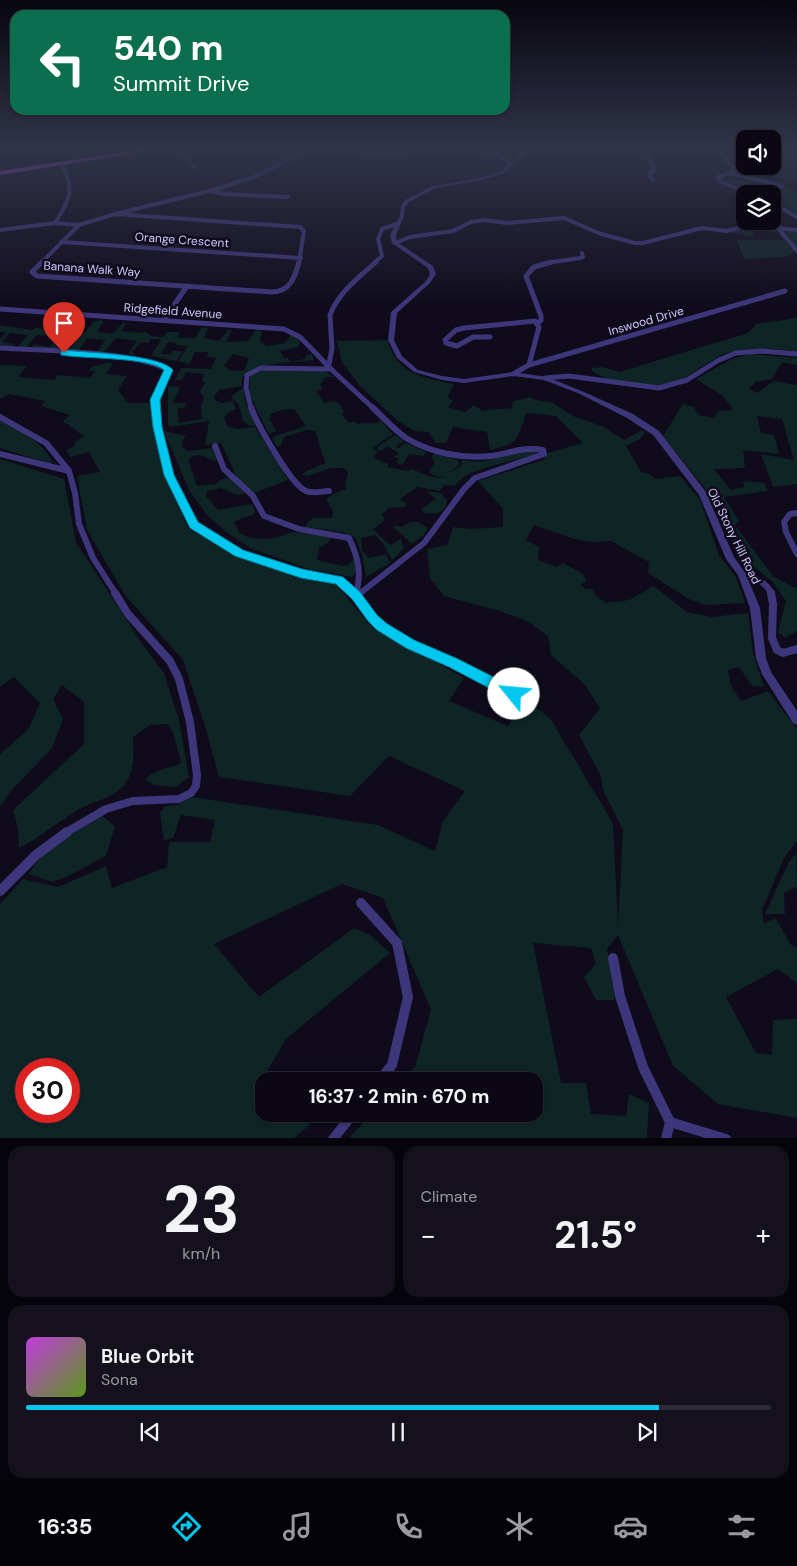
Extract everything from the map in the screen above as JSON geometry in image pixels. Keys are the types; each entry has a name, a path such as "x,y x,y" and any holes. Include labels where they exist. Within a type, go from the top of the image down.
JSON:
{"street":[{"path":"55,224 67,202"},
{"name":"Banana Walk Way","path":"164,202 79,225 32,270 32,274 37,276 272,292 282,291 288,287 301,258"},
{"path":"406,202 393,235 395,243 420,235 453,231 471,222 484,220 506,223 564,218 601,234 635,243 643,243 702,228 728,231 736,229"},
{"path":"781,207 797,217"},
{"path":"115,214 300,226 304,231 301,258"},
{"path":"0,230 55,224 79,225"},
{"path":"329,490 307,492 295,484 253,412 246,394 248,375 261,368 328,369 332,360 330,312 336,302 382,256 378,239 382,229 397,224"},
{"path":"781,229 797,230"},
{"path":"0,236 7,230"},
{"path":"780,230 797,251"},
{"name":"Orange Crescent","path":"61,242 301,258"},
{"name":"Old Stony Hill Road","path":"395,243 431,267 433,274 428,282 394,312 391,340 399,357 416,371 442,378 464,381 513,374 545,378 630,416 656,433 703,494 730,559 742,574 755,608 761,658 767,674 797,720"},
{"path":"537,324 541,320 541,316 526,272 533,266 583,257 582,253"},
{"path":"164,320 187,286"},
{"name":"Inswood Drive","path":"513,374 529,365 785,291"},
{"name":"Ridgefield Avenue","path":"0,309 294,331 300,335 328,369 340,377 405,438 428,449 469,458 540,448 544,454 475,478 464,489 424,543 356,596"},
{"path":"490,337 473,337 457,346 446,344 445,340 456,330 464,328 529,321 537,324"},
{"path":"529,365 539,327 537,324"},
{"path":"0,348 141,360 164,366 169,370 155,400 157,427 169,475 194,525 239,553 301,574 339,581 356,596 372,618 389,631 410,644 453,663 514,694"},
{"path":"545,378 569,376 659,388 672,388 728,357 738,354 778,352 797,354"},
{"path":"0,416 46,443 69,471 75,493 79,524 93,558 128,614 170,661 178,680 190,722 197,775 196,786 190,793 179,799 133,801 106,809 72,827 36,855 0,892"},
{"path":"215,446 224,469 252,496 264,516 299,529 349,538 357,556 361,578 356,596"},
{"path":"0,454 69,471"},
{"path":"797,512 790,514 784,522 786,532 797,554"},
{"path":"742,574 760,580 773,593 774,605 770,623 771,636 777,650 783,653 797,648"},
{"path":"361,903 397,943 408,998 392,1065 386,1072"},
{"path":"612,958 620,996 643,1067 670,1122 666,1138"},
{"path":"333,1138 346,1122"},
{"path":"670,1122 726,1138"}],"green space":[{"path":"781,202 797,202 797,215 781,204"},
{"path":"753,230 754,237 731,232"},
{"path":"753,230 797,230 797,251 795,250 792,254 785,257 744,259 737,240 783,240 779,233"},
{"path":"797,318 797,351 773,349 735,351 721,355 678,382 658,387 608,380 592,371 592,368 603,367 619,372 748,333 756,324"},
{"path":"94,321 104,321 97,332 112,334 124,322 126,324 122,331 146,332 151,336 163,337 167,332 179,332 178,338 195,338 202,327 208,328 204,338 219,341 228,330 232,330 226,342 248,341 256,330 262,331 260,341 266,346 285,343 292,333 296,335 300,343 298,347 280,351 284,358 288,358 291,362 304,359 307,355 312,354 314,360 257,368 242,378 242,386 219,390 214,397 216,401 222,403 233,401 236,409 229,412 224,418 228,427 238,429 255,427 288,480 254,493 238,480 221,443 205,445 209,421 171,427 168,425 168,386 180,387 173,403 186,403 185,407 177,409 179,423 202,419 201,407 204,397 200,392 205,382 202,381 204,374 186,372 182,380 175,380 181,368 211,369 216,358 207,357 208,352 195,352 189,364 178,361 188,346 176,345 176,343 168,342 161,354 183,351 176,361 151,356 161,339 151,339 149,343 141,342 132,352 135,353 133,355 128,354 137,341 116,338 104,352 97,352 105,340 87,338 78,351 67,350 76,340 60,338 54,345 68,346 66,350 31,347 34,344 50,347 58,336 37,335 26,347 18,346 28,335 10,333 2,342 16,344 12,347 0,345 0,339 6,332 0,332 0,325 32,330 35,328 50,329 50,331 64,333 66,330 84,333","holes":["233,354 249,358 244,371 228,370 224,366"]},
{"path":"387,340 398,361 412,372 431,379 454,384 447,398 453,401 448,407 465,412 474,405 483,411 513,408 511,402 530,397 535,400 551,402 575,417 602,426 624,440 642,430 645,433 640,439 626,446 641,472 648,473 655,479 680,476 700,500 719,555 736,577 745,603 705,605 689,599 648,573 649,562 611,541 593,542 575,539 534,525 526,540 539,547 538,560 557,567 563,563 583,574 586,581 580,585 585,589 592,589 596,596 606,603 629,600 654,586 687,612 712,617 748,613 753,653 764,687 752,686 739,667 728,670 731,686 741,701 768,691 797,729 797,841 784,858 762,910 764,923 776,918 790,944 797,948 797,983 778,969 726,997 756,1053 772,1055 773,1020 797,1019 797,1118 718,1104 673,1066 618,935 607,949 615,1000 596,1000 584,977 596,964 591,948 533,943 561,1083 586,1083 591,1114 626,1116 629,1094 649,1103 647,1138 349,1138 364,1122 543,1122 543,1072 410,1072 415,1067 431,1010 383,898 342,884 214,944 259,997 354,928 370,935 390,953 287,1038 266,1072 255,1072 255,1122 308,1122 310,1125 294,1138 0,1138 0,904 23,879 58,887 106,866 112,888 167,867 169,842 210,842 215,820 181,815 173,838 164,840 160,813 165,806 177,805 192,797 378,825 435,851 443,821 465,791 389,756 350,796 219,777 205,726 183,660 125,595 87,530 77,476 100,472 89,452 70,457 66,450 75,446 75,442 84,436 63,421 70,415 41,406 45,401 9,394 0,399 0,365 27,366 18,377 54,380 58,375 89,378 95,371 89,371 92,366 113,363 106,374 127,376 118,390 128,403 149,403 165,475 188,528 236,556 299,578 335,583 369,624 464,678 449,701 508,726 526,700 550,718 613,823 618,927 623,830 603,790 601,776 579,735 600,708 584,684 551,655 548,636 527,621 500,611 444,596 430,578 427,549 447,545 453,527 472,529 503,527 503,509 478,481 543,460 548,453 583,443 556,416 527,413 516,439 508,445 490,450 487,432 453,427 446,443 435,443 429,432 415,431 398,421 360,386 342,362 337,341"},
{"path":"751,354 797,358 797,365 782,362 772,379 755,382 749,389 757,393 774,381 797,385 797,484 773,487 761,454 794,460 782,419 757,416 761,433 774,435 779,454 743,450 745,468 714,469 731,490 744,487 743,481 764,483 768,491 724,497 739,521 735,525 773,576 797,589 797,631 785,638 778,632 786,601 773,582 738,554 710,495 663,436 683,404 694,407 698,415 714,418 720,410 728,411 733,409 723,396 696,379 732,359"},
{"path":"264,370 323,370 334,377 326,377 320,385 323,389 317,391 324,403 333,401 339,403 344,412 341,414 349,423 354,421 358,424 381,421 393,434 373,448 377,452 374,458 388,464 388,467 407,471 411,469 437,477 429,472 435,462 432,459 433,454 456,459 459,462 459,465 448,474 461,466 462,460 480,462 528,450 535,451 535,454 469,474 456,484 444,485 439,491 417,487 400,499 407,504 405,507 389,508 381,515 385,519 382,523 373,529 390,545 401,539 404,549 392,560 382,542 375,535 361,538 362,550 369,558 386,554 390,563 366,577 362,555 355,537 342,532 306,527 307,523 313,518 332,518 333,511 326,499 346,489 345,483 348,473 344,468 331,468 308,476 302,475 306,471 326,463 315,431 307,430 284,437 281,446 276,446 272,437 306,426 294,409 285,409 271,414 270,420 276,431 269,434 249,394 250,376"},
{"path":"243,388 246,403 259,426 248,425 243,420 238,403 232,399 233,395"},
{"path":"0,420 23,432 39,444 50,457 52,464 0,448"},
{"path":"164,431 186,436 182,441 183,448 188,451 212,448 218,460 214,461 199,455 188,459 197,486 216,484 220,480 229,477 245,493 238,495 221,488 207,491 206,496 218,510 252,504 255,511 254,515 234,522 238,532 251,538 272,539 292,532 331,537 328,543 319,548 317,560 342,566 348,565 354,559 357,571 352,577 309,569 250,548 225,531 207,515 189,490"},
{"path":"395,435 404,441 395,447 399,448 406,443 426,452 424,456 409,454 402,465 395,462 399,459 394,457 399,453 387,446 381,451 376,448"},
{"path":"0,459 64,479 76,542 143,645 164,673 179,720 189,777 176,787 154,785 145,780 157,771 181,763 174,735 168,724 150,725 133,737 131,773 119,790 81,808 19,848 18,828 13,810 84,744 84,702 62,685 53,699 63,719 52,748 11,791 0,806 0,754 28,730 40,703 14,677 0,687"},
{"path":"426,491 440,493 447,500 442,511 432,514 424,513 421,509 436,499"},
{"path":"411,522 418,522 428,528 424,535 412,544 393,527 396,525 402,527"},
{"path":"101,815 115,826 106,856 68,876 52,882 29,874 42,856 51,848"},
{"path":"796,853 797,887 784,893 785,914 765,914 789,862"}],"route":[{"path":"64,353 141,360 164,366 169,370 155,400 157,427 169,475 194,525 239,553 301,574 339,581 356,596 372,618 382,626 410,644 477,674 514,694"}]}
